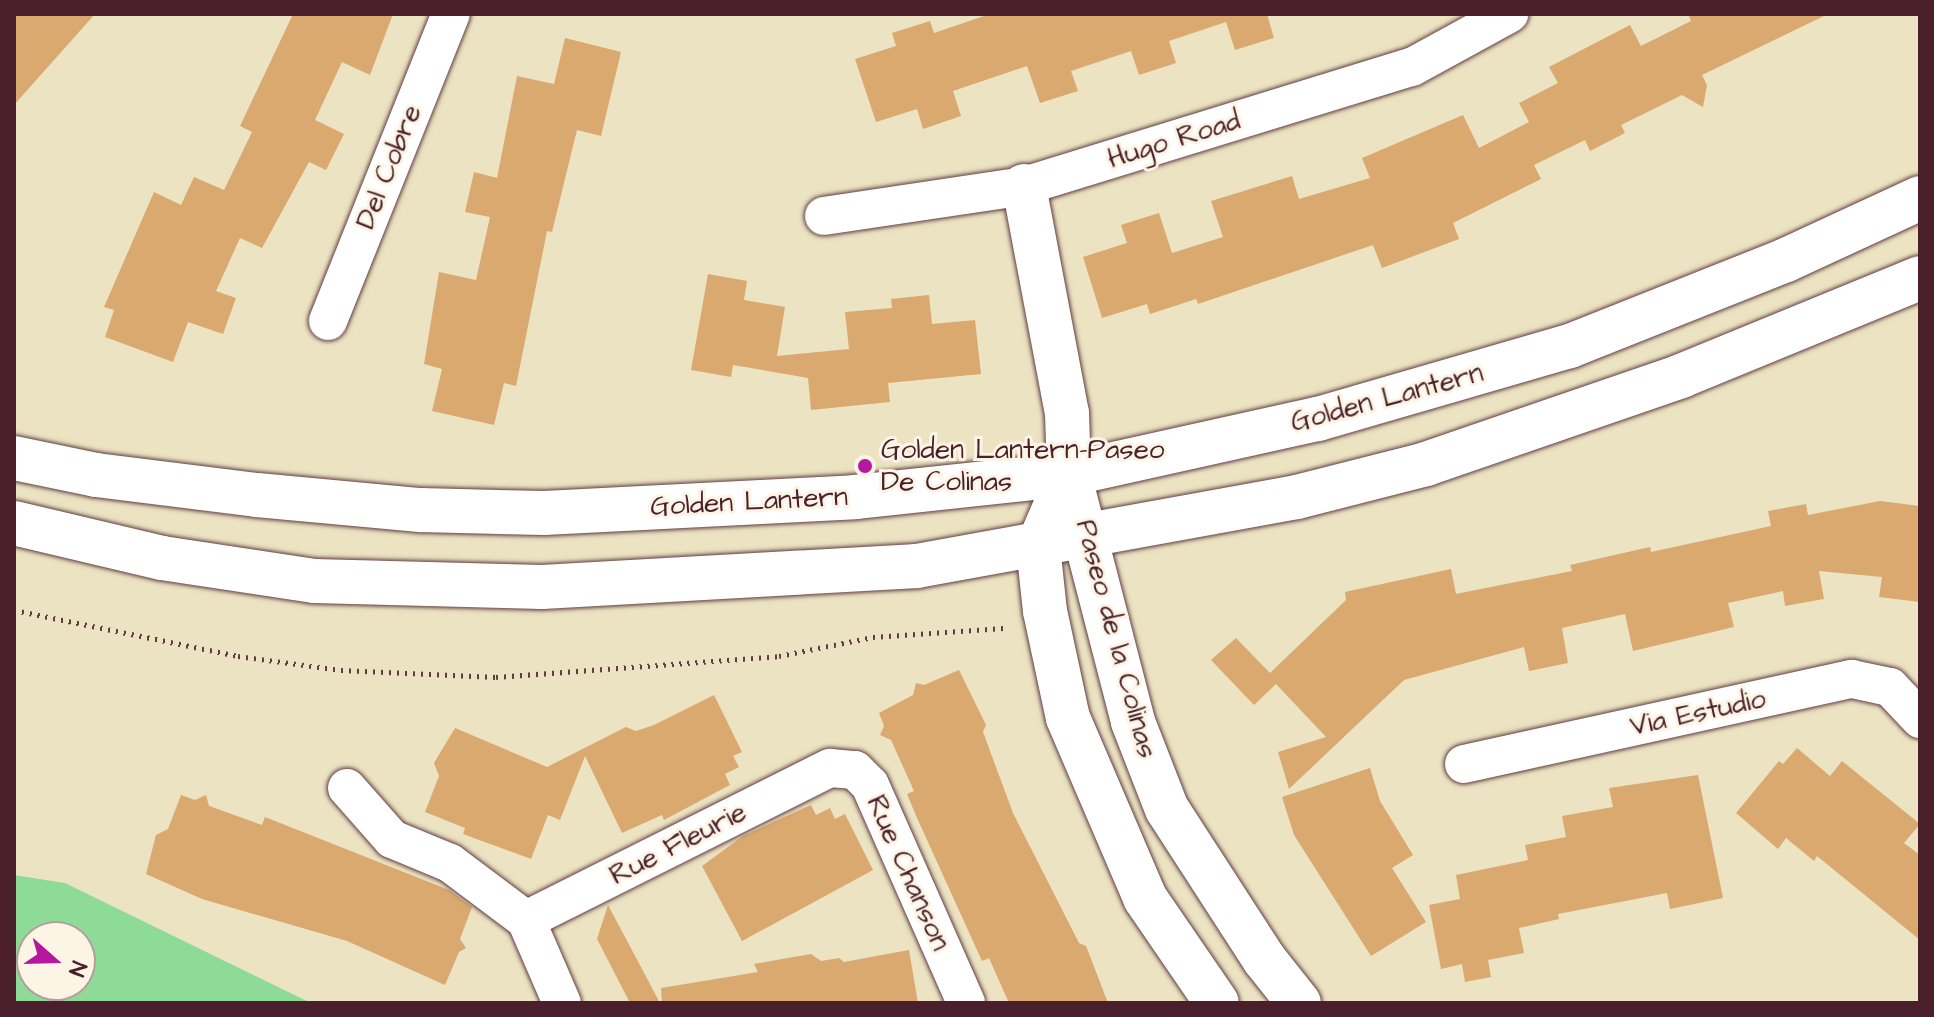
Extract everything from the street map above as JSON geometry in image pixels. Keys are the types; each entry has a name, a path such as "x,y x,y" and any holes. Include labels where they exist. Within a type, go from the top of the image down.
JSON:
{"main road":[{"name":"Paseo de la Colinas","path":"1024,186 1067,413 1069,474 1089,537 1133,722 1167,809 1264,959 1299,1003"},
{"name":"Golden Lantern","path":"14,458 96,475 257,495 420,510 544,513 855,497 1069,474 1318,419 1570,346 1760,271 1920,198"},
{"path":"14,523 162,558 314,581 461,586 758,578 917,566 1297,497 1426,464 1681,376 1920,278"},
{"name":"Paseo de la Colinas","path":"1069,474 1038,546 1045,611 1068,718 1145,898 1210,1001"},
{"path":"1210,1001 1264,959"}],"street":[{"name":"Del Cobre","path":"328,321 451,14"},
{"name":"Hugo Road","path":"824,216 1024,186 1412,67 1509,14"},
{"name":"Via Estudio","path":"1464,764 1852,679 1890,687 1920,719"},
{"name":"Rue Fleurie","path":"526,920 830,768"},
{"name":"Rue Chanson","path":"830,768 855,770 870,785 966,1003"},
{"path":"347,788 392,839 450,863 526,920 562,1003"}],"path":[{"path":"14,610 238,656 341,670 496,677 779,656 873,637 1004,628"}],"green space":[{"path":"14,875 65,883 311,1003 14,1003"}],"building":[{"path":"14,14 95,14 14,105"},
{"path":"293,14 393,14 370,75 342,62 315,120 344,134 326,170 309,162 262,248 240,238 216,291 236,298 223,334 188,322 173,362 105,337 114,310 104,307 154,192 181,205 194,177 224,190 252,132 240,126"},
{"path":"990,14 1267,14 1274,38 1235,50 1226,22 1169,41 1176,63 1139,75 1131,51 1071,71 1078,91 1040,103 1027,66 953,91 961,116 923,129 917,109 876,122 855,59 896,46 892,33 930,21 934,33"},
{"path":"1688,14 1828,14 1702,75 1707,85 1703,107 1682,95 1621,125 1625,133 1590,151 1585,140 1534,165 1541,179 1453,223 1459,239 1382,268 1373,245 1198,304 1196,299 1150,314 1147,304 1102,318 1083,257 1127,243 1121,225 1159,213 1172,253 1223,237 1211,201 1292,176 1299,199 1370,178 1362,158 1463,115 1479,148 1529,122 1519,103 1558,83 1549,67 1630,25 1641,46 1691,21"},
{"path":"565,38 621,52 601,136 577,130 552,232 547,231 516,386 504,383 494,425 432,411 442,369 424,364 439,272 476,280 490,217 465,212 474,172 497,178 517,76 554,84"},
{"path":"708,274 747,281 744,300 785,307 777,356 849,349 845,312 892,308 891,299 929,295 932,324 975,320 981,374 888,383 890,402 811,410 808,378 733,365 731,377 691,370"},
{"path":"1880,501 1920,506 1920,602 1879,597 1882,577 1819,571 1824,599 1785,606 1783,591 1728,603 1734,627 1633,651 1625,614 1562,628 1568,663 1529,671 1524,647 1404,680 1289,789 1278,752 1326,737 1276,684 1254,705 1211,660 1236,638 1270,673 1346,600 1345,592 1451,569 1456,594 1572,571 1570,565 1650,547 1651,552 1771,526 1768,511 1806,504 1808,515"},
{"path":"959,670 986,725 983,732 1013,813 1079,943 1086,946 1108,1003 1009,1003 989,958 982,961 917,818 907,794 914,791 891,740 880,735 884,726 879,713 913,695 916,683 924,685"},
{"path":"714,695 742,752 733,756 739,767 725,774 730,785 664,820 662,815 622,833 585,756 560,820 548,815 531,859 463,834 465,828 425,812 439,776 434,763 455,728 547,767 626,727 636,731 654,725"},
{"path":"1797,748 1830,776 1842,761 1920,824 1904,843 1920,855 1920,940 1817,856 1814,861 1786,838 1778,849 1736,813 1779,761 1783,764"},
{"path":"1370,768 1380,801 1413,855 1392,868 1426,922 1371,956 1294,835 1282,797"},
{"path":"1698,775 1723,898 1670,909 1667,893 1558,914 1559,919 1519,928 1524,953 1488,960 1491,977 1465,982 1462,964 1441,969 1429,905 1460,899 1456,875 1528,860 1525,845 1566,837 1562,816 1613,807 1609,788"},
{"path":"181,795 195,800 206,795 209,806 262,825 265,817 449,890 472,907 460,939 466,948 459,952 445,985 347,941 202,899 146,874 156,835 168,829"},
{"path":"811,805 816,815 830,808 835,819 845,814 873,870 742,941 702,866 743,836"},
{"path":"608,905 660,1003 630,1003 597,939"},
{"path":"909,950 918,1003 662,1003 661,988 758,972 754,964 811,954 821,961 839,958 844,962"}],"place":[{"name":"Golden Lantern-Paseo De Colinas","path":"865,466"}]}
